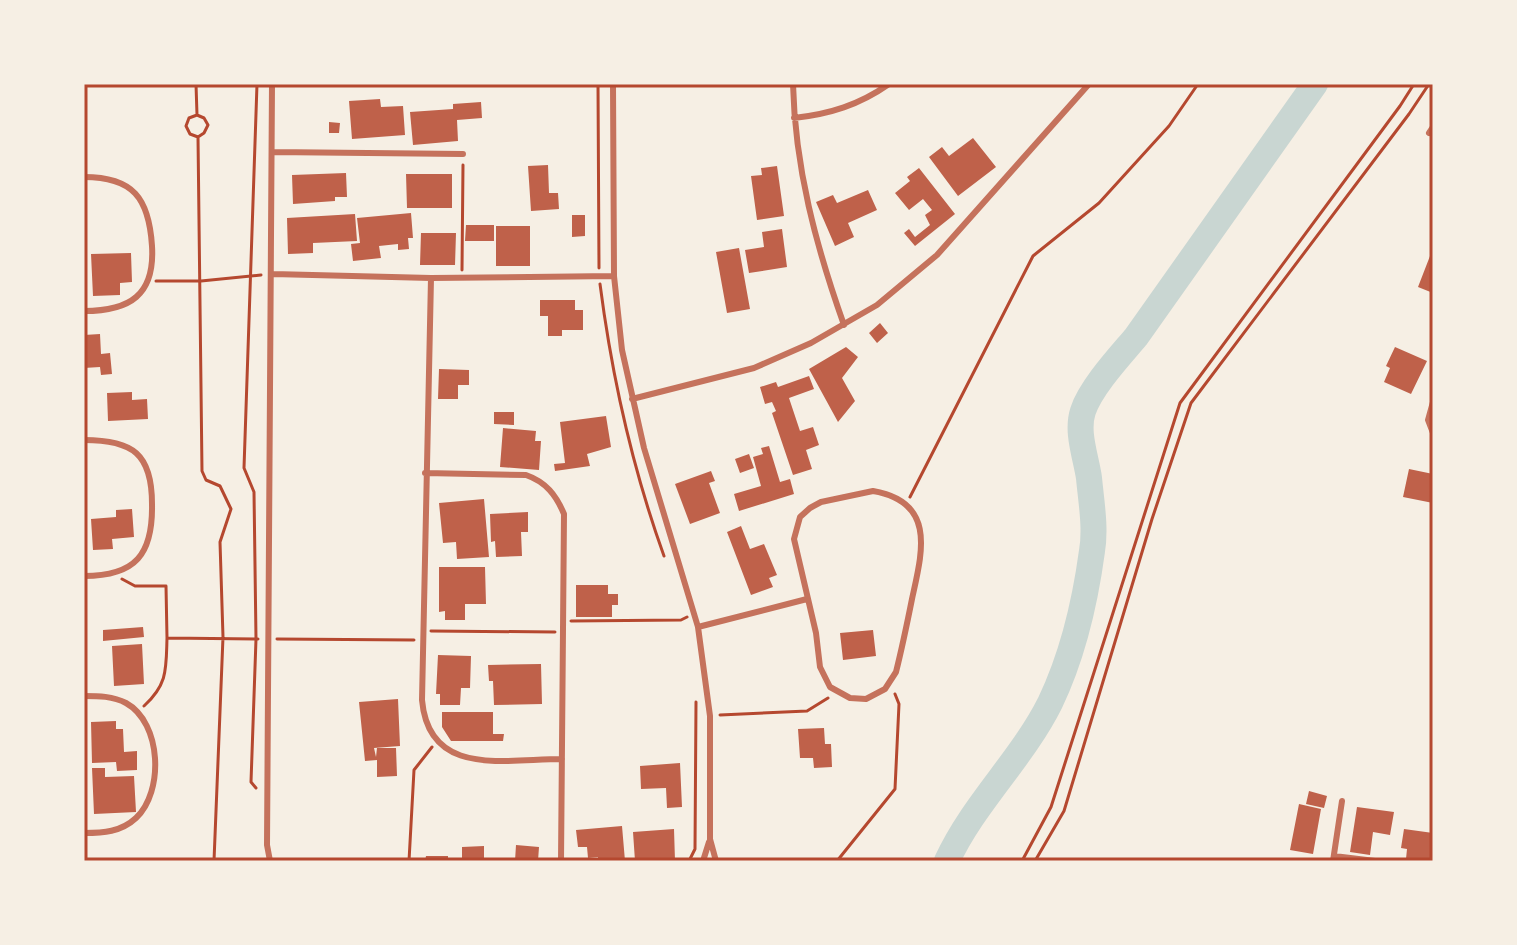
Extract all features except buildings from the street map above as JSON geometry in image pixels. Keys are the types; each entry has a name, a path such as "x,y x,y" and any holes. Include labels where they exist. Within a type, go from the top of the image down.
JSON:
{"street":[{"path":"270,861 267,845 272,84"},
{"path":"613,84 614,276 622,350 644,448 696,616 710,716 710,839 716,861"},
{"path":"793,84 799,166 807,204 844,325"},
{"path":"794,118 841,110 872,96 889,84"},
{"path":"632,399 754,368 844,325 877,305 937,255 1089,84"},
{"path":"272,152 463,154"},
{"path":"84,177 112,179 130,188 143,204 150,221 153,261 149,281 142,292 121,307 84,311"},
{"path":"273,274 431,278 614,276"},
{"path":"431,278 423,710 436,741 463,758 562,759"},
{"path":"1433,402 1428,420 1433,433"},
{"path":"84,440 120,443 143,461 152,478 152,528 149,543 136,562 111,574 84,576"},
{"path":"425,473 526,475 537,479 554,493 564,514 561,861"},
{"path":"859,492 887,493 906,504 920,527 923,549 902,650 891,684 866,699 850,698 837,692 822,674 794,539 800,517 821,502 859,492"},
{"path":"698,627 807,599"},
{"path":"84,696 120,700 138,712 152,739 153,789 136,818 125,826 102,833 84,833"},
{"path":"1342,801 1333,858 1375,861"},
{"path":"703,861 710,839"}],"path":[{"path":"196,84 197,115"},
{"path":"257,84 244,468 254,492 256,639 251,782 262,793"},
{"path":"906,504 1033,256 1099,203 1169,126 1198,84"},
{"path":"1022,861 1051,807 1180,403 1414,84"},
{"path":"1035,861 1064,811 1152,519 1191,403 1429,84"},
{"path":"197,115 204,118 208,125 198,137 190,134 186,126 189,118 197,115"},
{"path":"198,137 202,471 206,480 220,486 231,509 220,542 223,637 214,861"},
{"path":"461,278 463,154"},
{"path":"149,281 201,281 273,274"},
{"path":"111,574 135,586 166,586 165,675 158,693 138,712"},
{"path":"563,621 681,620 696,616"},
{"path":"425,630 563,633"},
{"path":"167,638 424,640"},
{"path":"837,861 895,789 899,704 891,684"},
{"path":"710,716 807,711 837,692"},
{"path":"409,861 414,770 436,741"}],"waterway":[{"path":"947,861 970,820 1039,724 1072,648 1086,590 1093,542 1093,514 1081,427 1087,402 1315,84"}]}
